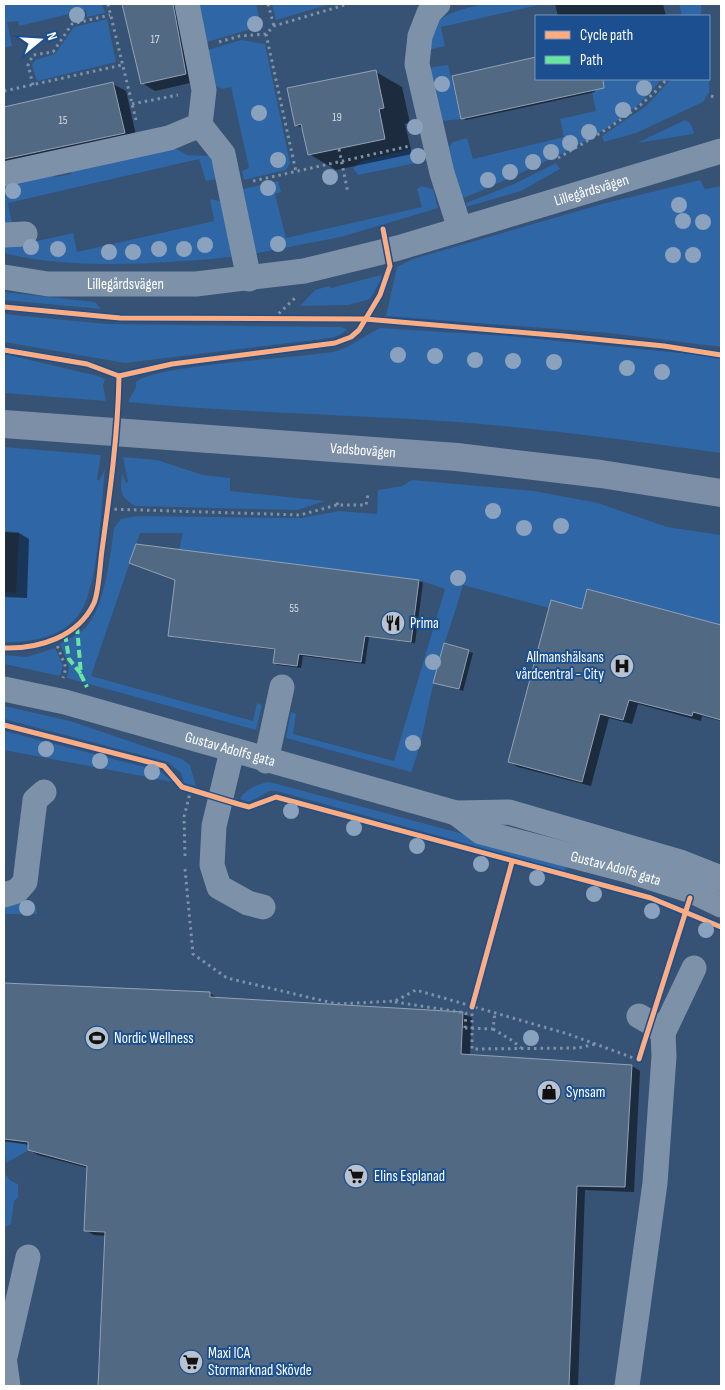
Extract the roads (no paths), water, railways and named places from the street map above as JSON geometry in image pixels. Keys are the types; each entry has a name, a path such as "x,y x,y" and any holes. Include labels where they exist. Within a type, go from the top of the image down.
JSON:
{"main road":[{"name":"Vadsbovägen","path":"4,424 457,457 601,474 721,493"}],"street":[{"path":"187,4 204,90 200,125 223,154 249,279"},
{"path":"438,4 430,13 420,36 417,64 442,173 460,229"},
{"path":"4,174 169,138 200,125"},
{"name":"Lillegårdsvägen","path":"4,277 48,284 196,284 249,279 320,268 398,248 721,151"},
{"path":"266,761 282,687"},
{"name":"Gustav Adolfs gata","path":"4,689 65,702 266,761 456,813 509,812 680,862 721,878"},
{"path":"232,751 214,826 212,865 220,887 248,903 263,907"},
{"path":"4,896 17,890 24,882 35,800 44,792"},
{"name":"Gustav Adolfs gata","path":"456,813 481,832 630,871 692,891 721,905"},
{"path":"627,1386 655,1183 664,1056 663,1034 694,968"},
{"path":"639,1016 651,1023 663,1034"},
{"path":"8,1386 4,1357 28,1257"}],"place":[{"name":"Prima","path":"393,623"},
{"name":"Allmanshälsans vårdcentral - City","path":"622,666"},
{"name":"Nordic Wellness","path":"97,1038"},
{"name":"Synsam","path":"549,1092"},
{"name":"Elins Esplanad","path":"356,1176"},
{"name":"Maxi ICA Stormarknad Skövde","path":"191,1362"}]}
